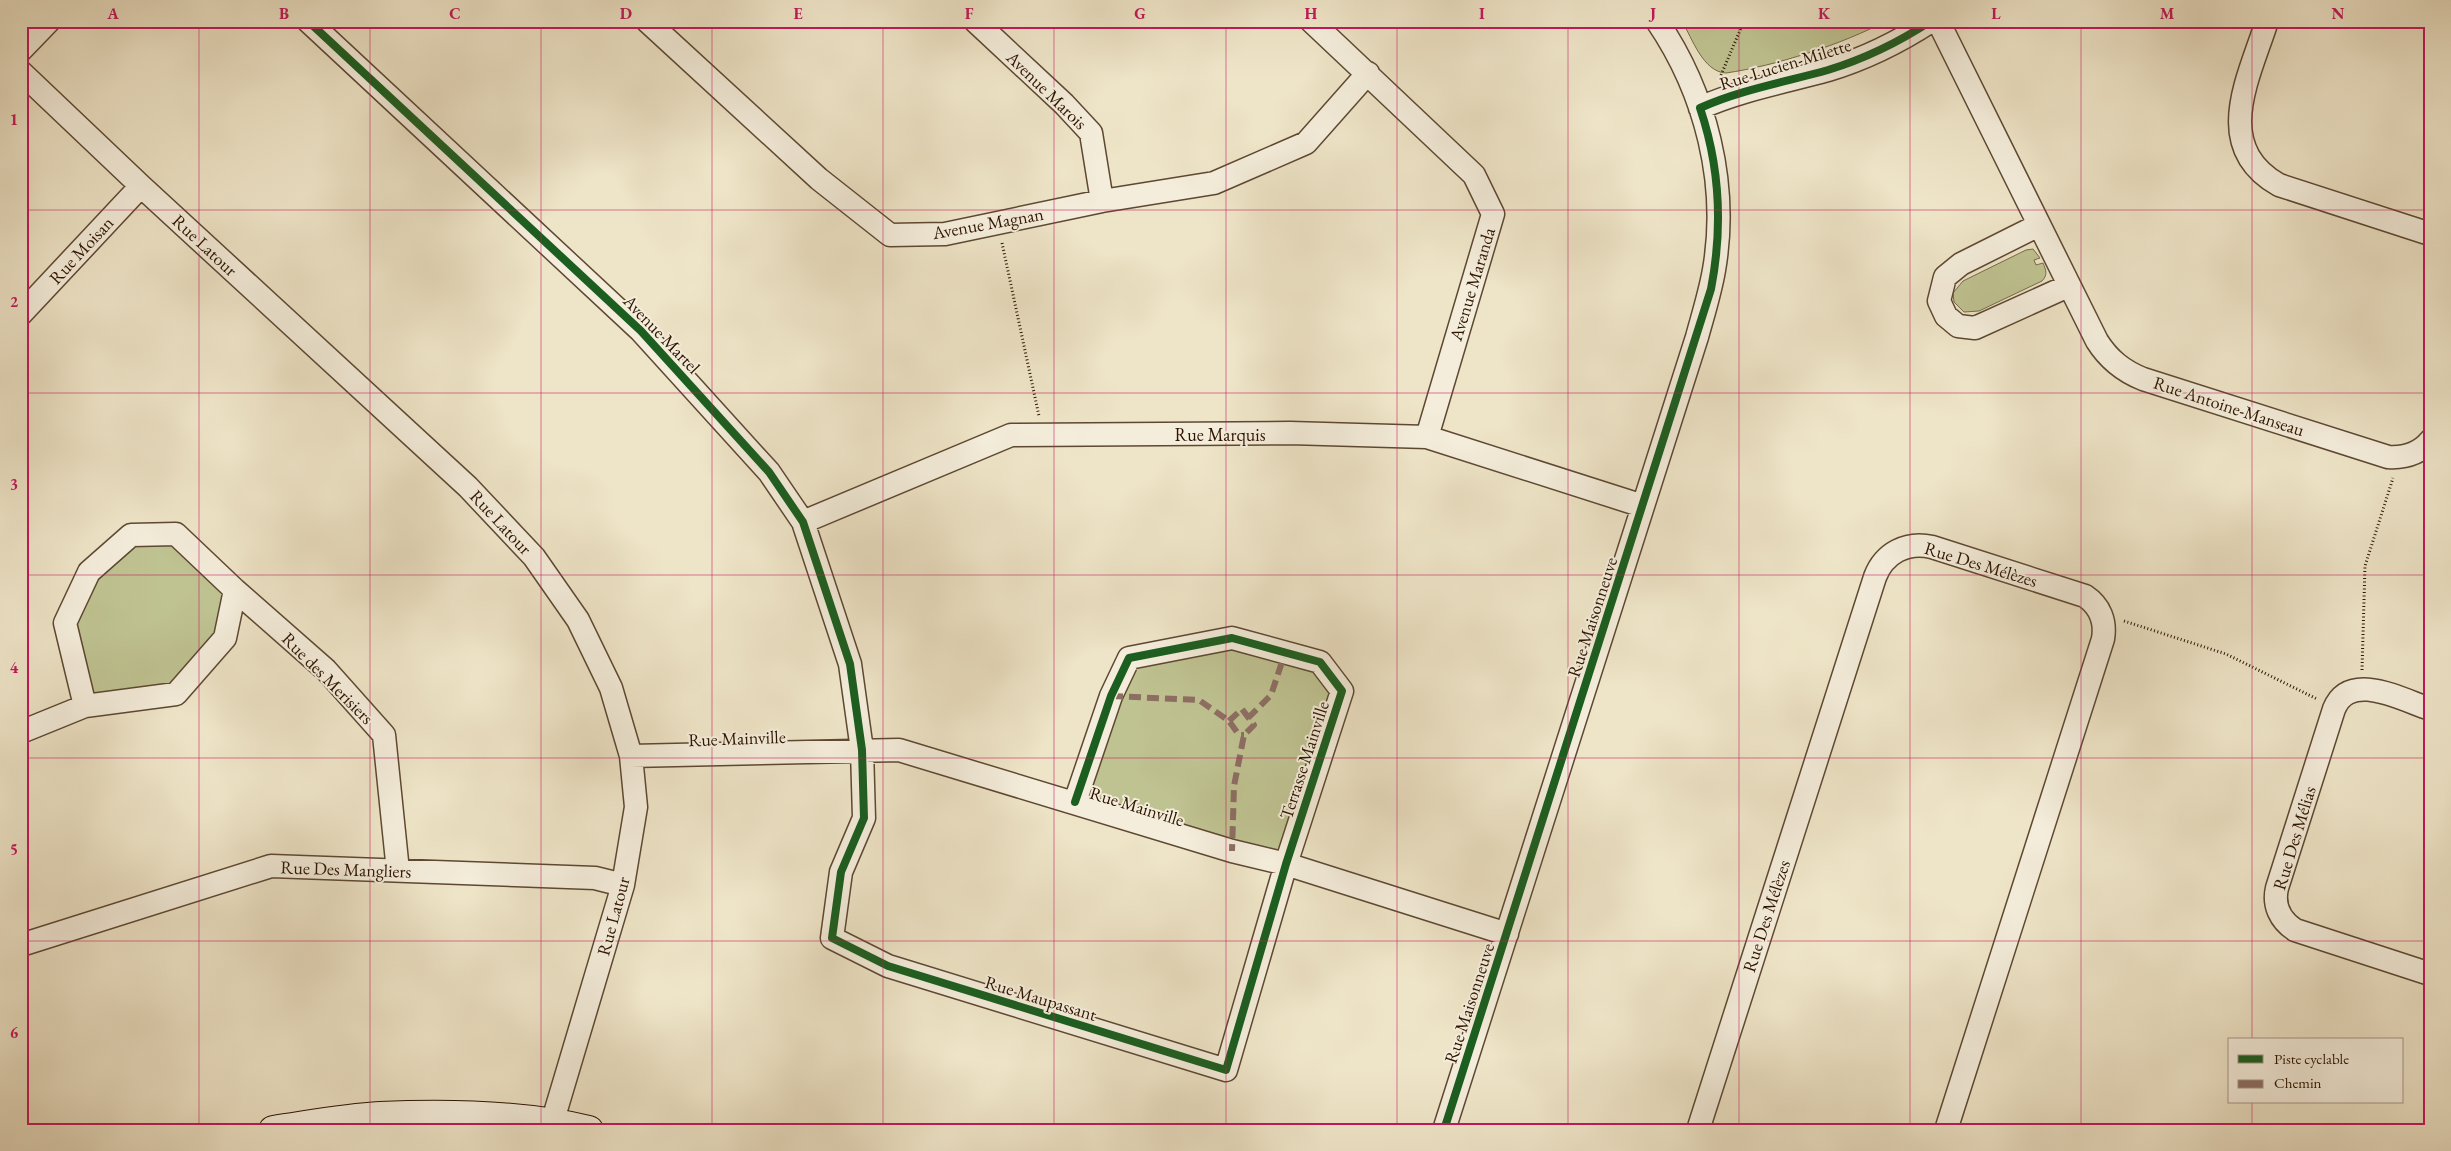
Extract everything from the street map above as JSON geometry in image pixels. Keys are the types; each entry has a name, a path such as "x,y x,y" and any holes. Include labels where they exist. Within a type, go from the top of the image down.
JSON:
{"street":[{"path":"21,50 50,21"},
{"name":"Avenue Martel","path":"308,21 641,330 769,472 803,522 850,664 862,750"},
{"name":"Avenue Magnan","path":"647,21 819,179 890,235 945,234 1102,201 1214,183 1306,143 1368,74"},
{"name":"Avenue Marois","path":"975,21 1064,104 1091,133 1102,201"},
{"name":"Avenue Maranda","path":"1312,21 1474,175 1493,214 1426,437"},
{"name":"Rue Maisonneuve","path":"1444,1130 1703,317 1716,262 1718,187 1709,135 1700,108 1679,59 1656,21"},
{"name":"Rue Lucien-Milette","path":"1700,108 1734,94 1822,72 1855,60 1893,44 1930,21"},
{"name":"Rue Antoine-Manseau","path":"1938,21 2068,286 2101,348 2119,367 2134,375 2388,457 2409,455 2422,449 2430,441"},
{"path":"2267,21 2242,101 2239,119 2243,146 2251,162 2264,175 2279,185 2430,234"},
{"name":"Rue Latour","path":"21,72 141,186 468,487 534,557 578,620 611,688 631,756 636,806 623,885 552,1125"},
{"name":"Rue Moisan","path":"21,314 141,186"},
{"path":"2039,225 1948,272 1939,301 1946,316 1958,326 1975,328 2068,286"},
{"name":"Rue Marquis","path":"803,522 1011,435 1290,434 1426,437 1643,506"},
{"name":"Rue des Merisiers","path":"85,706 65,623 89,572 131,535 176,534 235,590 326,670 384,735 398,872"},
{"name":"Rue Des Mélèzes","path":"1698,1130 1875,577 1881,564 1891,554 1904,547 1918,545 2085,596 2098,609 2104,627 2103,639 1946,1130"},
{"path":"21,732 85,706 176,694 225,638 235,590"},
{"name":"Terrasse Mainville","path":"1074,802 1110,696 1129,658 1232,638 1320,662 1342,691 1286,864"},
{"name":"Rue Des Mélias","path":"2430,709 2365,688 2348,691 2339,698 2280,878 2276,900 2281,917 2294,930 2430,974"},
{"name":"Rue Maupassant","path":"862,750 864,818 841,872 832,938 888,966 1226,1070 1286,864"},
{"name":"Rue Mainville","path":"631,756 899,750 1232,851 1286,864 1507,934"},
{"name":"Rue Des Mangliers","path":"21,945 271,866 595,878 623,885"},
{"path":"273,1130 379,1116 486,1116 589,1130"}],"path":[{"path":"1721,75 1744,21"},
{"path":"998,223 1043,435"},
{"path":"2362,673 2365,566 2394,473"},
{"path":"2124,621 2226,654 2320,701"}],"green space":[{"path":"1682,21 1886,21 1850,38 1787,60 1726,73 1711,67 1705,61 1694,45"},
{"path":"2033,249 2040,258 2034,260 2036,265 2043,263 2045,268 2046,275 2042,281 1979,311 1964,312 1954,302 1953,293 1963,281 2026,250"},
{"path":"176,534 235,590 225,638 176,694 85,706 65,623 131,535"},
{"path":"1232,638 1320,662 1342,691 1286,864 1075,802 1129,658"}],"marked path":[{"path":"1248,718 1271,695 1285,653"},
{"path":"1111,696 1199,700 1229,721 1239,735 1244,735"},
{"path":"1229,721 1242,709 1254,725 1244,735 1234,786 1232,851"}],"cycle path":[{"path":"308,21 641,331 769,472 803,522 850,664 862,750 864,818 841,872 832,938 888,966 1226,1070 1286,864 1342,691 1320,662 1232,638 1129,658 1111,696 1075,802"},
{"path":"1444,1130 1711,289 1717,243 1718,197 1712,152 1700,108 1747,91 1855,61 1894,43 1931,21"}]}
